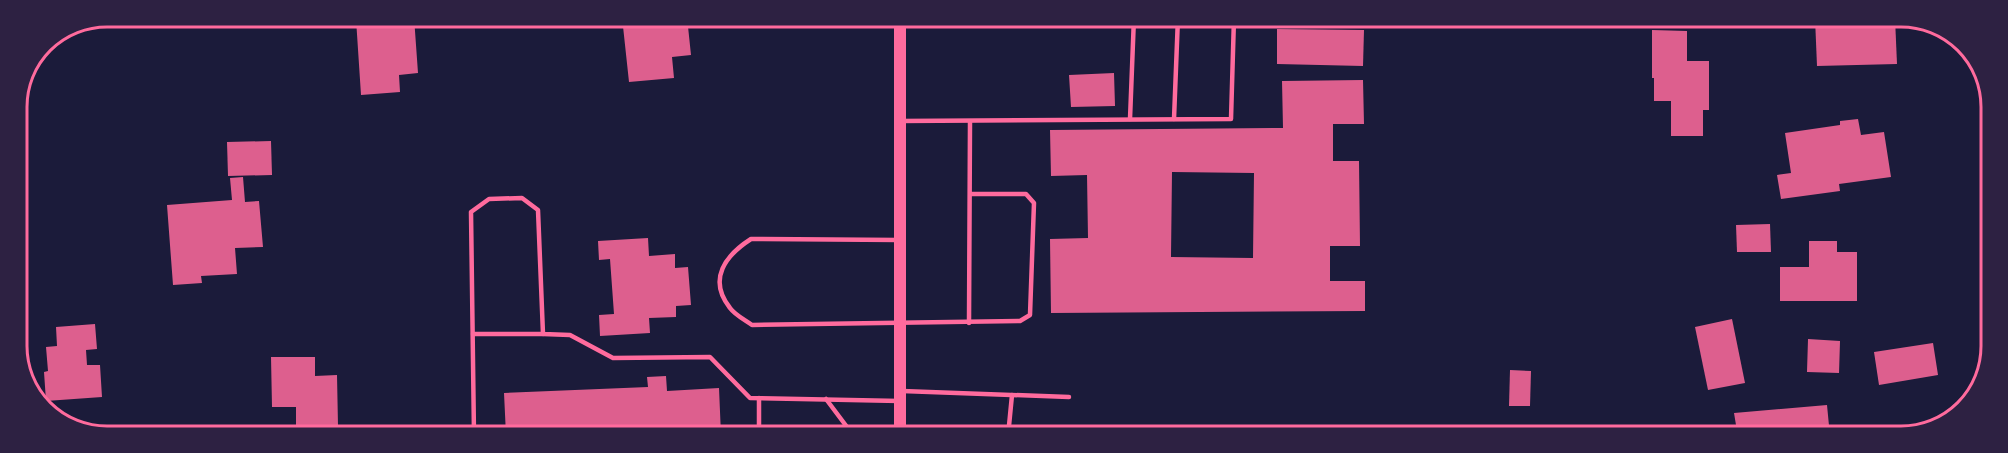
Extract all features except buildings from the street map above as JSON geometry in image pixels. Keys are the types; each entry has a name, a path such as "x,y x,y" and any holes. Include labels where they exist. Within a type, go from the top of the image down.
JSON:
{"main road":[{"path":"900,27 900,426"}],"lane":[{"path":"1130,119 1134,27"},
{"path":"1174,119 1179,27"},
{"path":"899,121 1231,119 1234,27"},
{"path":"969,323 970,122"},
{"path":"899,240 751,239 734,250 721,269 720,289 730,309 752,325 1020,321 1030,315 1034,203 1026,194 970,194"},
{"path":"474,426 471,212 489,198 522,198 538,210 543,334"},
{"path":"472,334 570,334 613,358 710,357 750,398 826,399 1012,395 1070,397"},
{"path":"1009,426 1012,395"},
{"path":"759,398 759,426"},
{"path":"826,399 846,426"}]}
